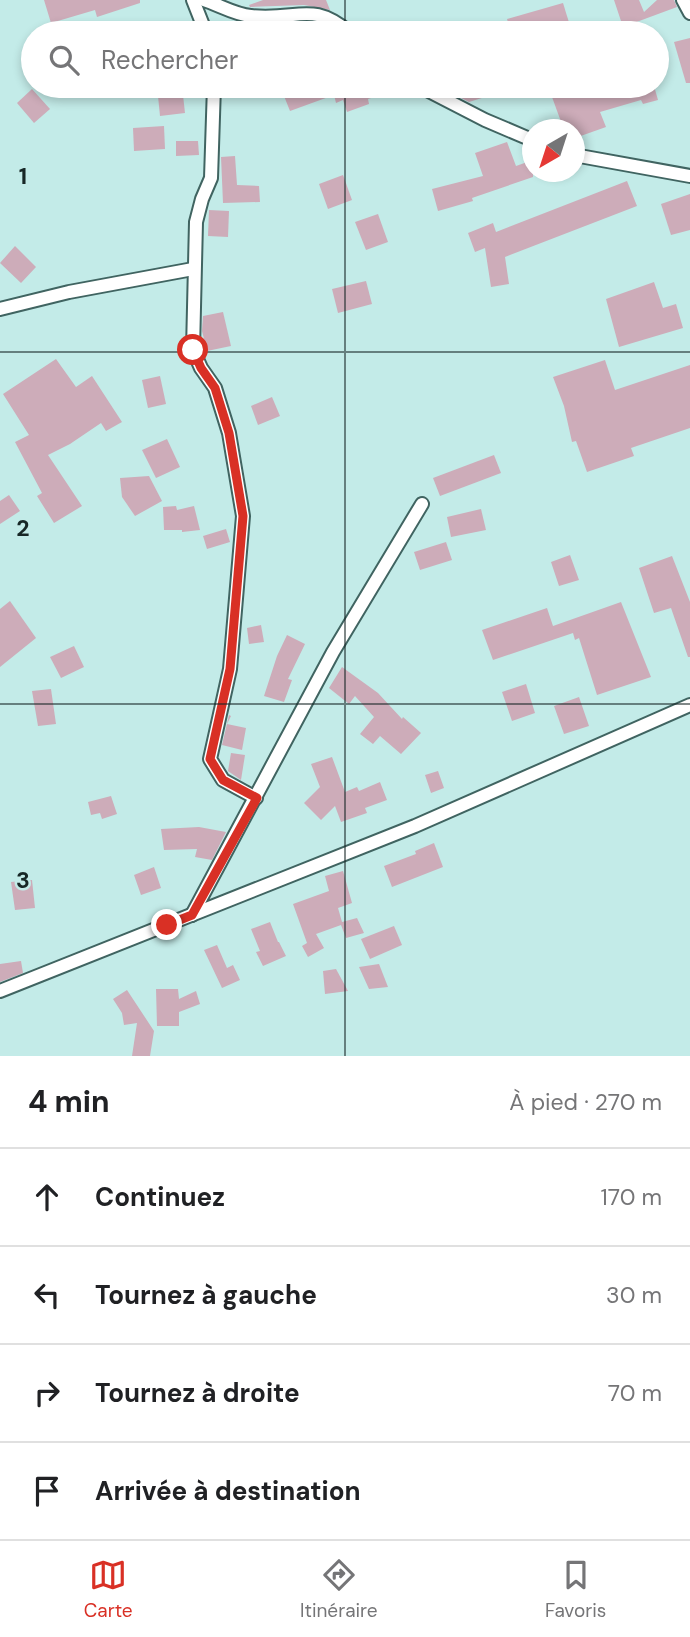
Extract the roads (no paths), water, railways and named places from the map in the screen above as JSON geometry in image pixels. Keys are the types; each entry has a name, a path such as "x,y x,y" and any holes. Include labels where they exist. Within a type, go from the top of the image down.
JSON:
{"street":[{"path":"193,0 201,21"},
{"path":"204,0 249,16 274,15 296,5 316,3 331,9 340,21"},
{"path":"683,0 690,13"},
{"path":"214,98 211,177 196,222 193,350 215,388 229,433 243,516 230,669 210,759 223,780 257,798"},
{"path":"442,98 522,135"},
{"path":"585,157 690,176"},
{"path":"0,309 69,292 193,269"},
{"path":"192,915 333,652 422,504"},
{"path":"0,991 415,826 690,705"}]}
